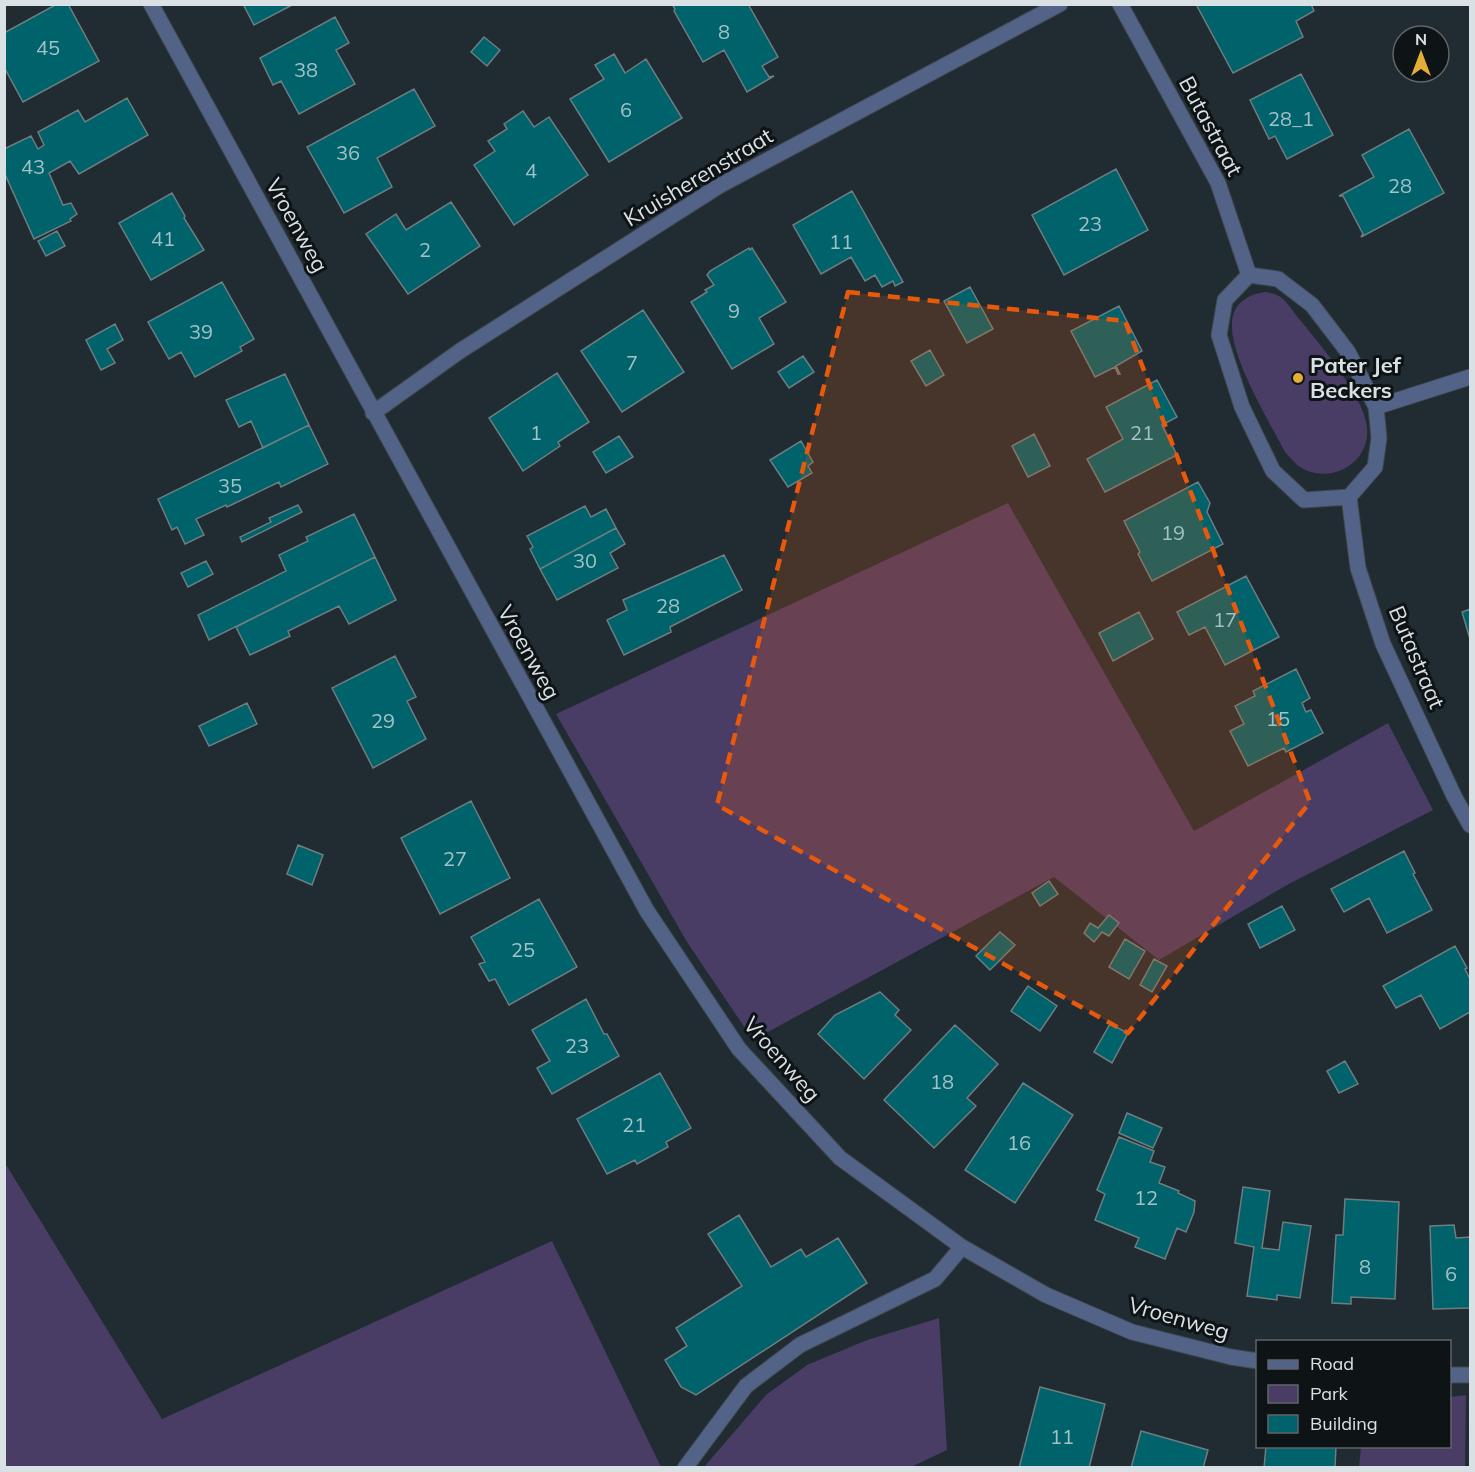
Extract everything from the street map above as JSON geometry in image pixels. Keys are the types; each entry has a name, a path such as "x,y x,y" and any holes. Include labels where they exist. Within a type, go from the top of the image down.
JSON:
{"street":[{"name":"Vroenweg","path":"150,4 647,911 739,1049 840,1158 962,1247 1046,1294 1132,1332 1256,1361"},
{"name":"Kruisherenstraat","path":"373,413 460,351 719,186 1060,4"},
{"name":"Butastraat","path":"1120,4 1218,183 1249,275"},
{"path":"1249,275 1278,279 1312,305 1348,352 1376,407 1379,438 1375,467 1349,497 1304,500 1273,471 1242,407 1219,335 1225,300 1249,275"},
{"path":"1376,407 1470,377"},
{"name":"Butastraat","path":"1349,497 1358,568 1383,644 1454,796 1470,825"},
{"path":"685,1467 746,1386 800,1345 935,1279 962,1247"},
{"path":"1451,1375 1470,1375"}],"highlighted area":[{"path":"848,292 1125,321 1310,802 1128,1033 717,805"}],"green space":[{"path":"1265,292 1282,298 1287,303 1340,371 1358,401 1367,427 1366,440 1355,462 1345,469 1321,474 1297,465 1285,452 1252,389 1237,354 1232,324 1235,311 1242,301"},
{"path":"1008,503 1194,831 1388,723 1433,810 1287,885 1159,960 1054,877 753,1040 687,942 556,714"},
{"path":"5,1163 162,1419 552,1241 661,1467 5,1467"},
{"path":"939,1318 947,1450 911,1467 704,1467 766,1395 807,1365 867,1340"},
{"path":"1466,1395 1465,1467 1359,1467 1361,1448 1451,1448 1451,1397"}],"building":[{"path":"57,4 68,4 99,61 23,102 4,67 4,33"},
{"path":"243,4 294,4 254,25"},
{"path":"672,4 748,4 778,57 762,66 769,77 774,76 747,92 724,50 703,62"},
{"path":"1200,4 1311,4 1314,11 1296,21 1303,37 1233,73 1197,6"},
{"path":"335,17 349,43 336,50 355,84 299,114 281,81 273,85 260,58"},
{"path":"484,37 500,50 487,66 471,52"},
{"path":"614,54 625,73 646,59 682,118 609,162 570,99 604,79 595,65"},
{"path":"1301,74 1333,135 1287,159 1275,136 1269,139 1250,100"},
{"path":"414,89 435,126 377,158 392,187 344,213 307,147"},
{"path":"127,98 148,135 79,174 70,161 49,173 63,205 71,203 77,214 70,219 71,221 34,239 4,172 4,149 31,136 38,149 44,145 38,132 78,110 85,122"},
{"path":"523,111 534,127 549,117 588,175 514,225 474,165 495,151 488,141 507,129 504,124"},
{"path":"1409,129 1444,193 1361,237 1363,234 1343,196 1339,196 1374,177 1362,155"},
{"path":"1116,169 1148,230 1064,275 1032,215"},
{"path":"852,191 903,282 895,286 893,281 882,287 875,275 865,281 851,257 821,274 793,225"},
{"path":"172,193 204,250 151,280 119,223"},
{"path":"451,202 480,246 408,294 366,234 396,214 406,230"},
{"path":"57,231 65,246 46,256 38,241"},
{"path":"749,248 750,250 752,248 786,302 759,318 774,344 732,369 691,302 714,285 707,275 710,271"},
{"path":"222,282 254,339 240,347 242,351 195,377 181,352 169,359 148,322"},
{"path":"970,287 993,329 967,343 944,301"},
{"path":"1119,306 1142,351 1116,366 1120,374 1115,367 1095,377 1071,331"},
{"path":"643,310 684,372 622,412 581,351"},
{"path":"115,324 123,340 107,349 115,363 101,370 86,340"},
{"path":"930,350 944,375 926,386 911,361"},
{"path":"803,356 814,372 789,388 778,372"},
{"path":"557,373 589,422 558,442 560,446 523,471 489,418"},
{"path":"285,374 309,425 263,448 251,421 239,427 226,400"},
{"path":"1157,380 1177,417 1162,425 1177,455 1105,492 1087,459 1123,439 1106,407"},
{"path":"309,425 328,464 281,487 279,482 196,519 204,535 185,544 177,527 172,530 158,499"},
{"path":"1034,434 1050,466 1028,477 1012,446"},
{"path":"619,436 633,457 606,473 593,452"},
{"path":"801,441 813,462 808,466 812,473 788,487 770,460"},
{"path":"1198,482 1210,503 1207,512 1223,544 1152,581 1124,521"},
{"path":"298,505 302,512 242,542 240,537 271,522 269,518"},
{"path":"585,506 591,517 606,509 616,528 540,569 530,549 533,547 527,536"},
{"path":"354,514 375,557 209,640 198,615 286,571 279,555 308,541 306,537"},
{"path":"616,528 625,544 610,553 618,568 557,600 540,569"},
{"path":"724,555 742,590 670,627 671,632 624,655 607,620 627,610 623,600"},
{"path":"375,557 396,600 349,624 339,606 288,631 290,636 250,655 236,627"},
{"path":"206,561 213,574 188,587 181,573"},
{"path":"1246,576 1279,637 1225,665 1205,627 1189,635 1177,612"},
{"path":"1470,609 1470,639 1462,612"},
{"path":"1139,612 1153,639 1113,661 1099,633"},
{"path":"395,656 416,697 407,701 426,739 373,768 332,688"},
{"path":"1296,669 1310,698 1302,703 1306,712 1311,710 1323,733 1286,752 1284,748 1248,766 1230,731 1244,724 1235,706 1255,696 1253,691"},
{"path":"247,703 257,724 209,746 199,726"},
{"path":"471,801 510,878 440,914 401,838"},
{"path":"298,845 323,855 312,885 287,874"},
{"path":"1404,851 1432,910 1387,933 1369,898 1344,912 1331,889"},
{"path":"1049,881 1058,894 1040,906 1032,893"},
{"path":"539,899 577,967 509,1005 495,979 489,981 479,964 485,962 471,937"},
{"path":"1282,906 1295,930 1260,948 1248,924"},
{"path":"1109,915 1119,923 1109,936 1102,932 1094,942 1084,933 1090,923 1098,928"},
{"path":"1000,932 1015,945 990,970 976,956"},
{"path":"1125,939 1145,951 1129,979 1109,967"},
{"path":"1455,946 1467,968 1465,969 1470,979 1470,1012 1440,1029 1421,995 1396,1008 1383,986"},
{"path":"1154,959 1167,966 1152,992 1140,985"},
{"path":"1028,986 1057,1006 1040,1031 1011,1011"},
{"path":"880,992 899,1010 895,1015 911,1030 864,1079 818,1034 835,1015"},
{"path":"586,999 604,1034 607,1034 619,1056 552,1094 537,1068 550,1061 532,1030"},
{"path":"1110,1024 1128,1033 1112,1063 1094,1052"},
{"path":"955,1025 998,1064 967,1098 976,1106 934,1148 884,1100"},
{"path":"1345,1061 1358,1084 1339,1093 1327,1071"},
{"path":"660,1073 691,1128 666,1142 668,1147 637,1164 635,1160 607,1174 577,1119"},
{"path":"1023,1083 1073,1115 1015,1203 965,1170"},
{"path":"1127,1113 1162,1128 1153,1148 1119,1133"},
{"path":"1119,1137 1154,1151 1150,1162 1165,1167 1159,1183 1195,1201 1194,1212 1186,1232 1177,1228 1165,1259 1135,1247 1139,1238 1095,1220 1105,1194 1097,1190"},
{"path":"1243,1187 1270,1191 1262,1248 1279,1250 1283,1222 1311,1226 1300,1298 1277,1295 1277,1300 1247,1296 1254,1247 1235,1243"},
{"path":"1345,1199 1399,1202 1395,1299 1351,1297 1351,1304 1332,1303 1336,1235 1343,1235"},
{"path":"739,1215 771,1267 801,1249 806,1257 838,1238 867,1283 696,1395 681,1387 665,1360 687,1346 676,1328 742,1286 708,1234"},
{"path":"1454,1225 1456,1238 1470,1237 1470,1308 1433,1309 1430,1226"},
{"path":"1040,1387 1105,1404 1089,1468 1019,1468"},
{"path":"1141,1431 1208,1450 1203,1468 1131,1468"},
{"path":"1266,1448 1336,1448 1335,1468 1264,1468"}],"place":[{"name":"Pater Jef Beckers","path":"1298,378"}]}
